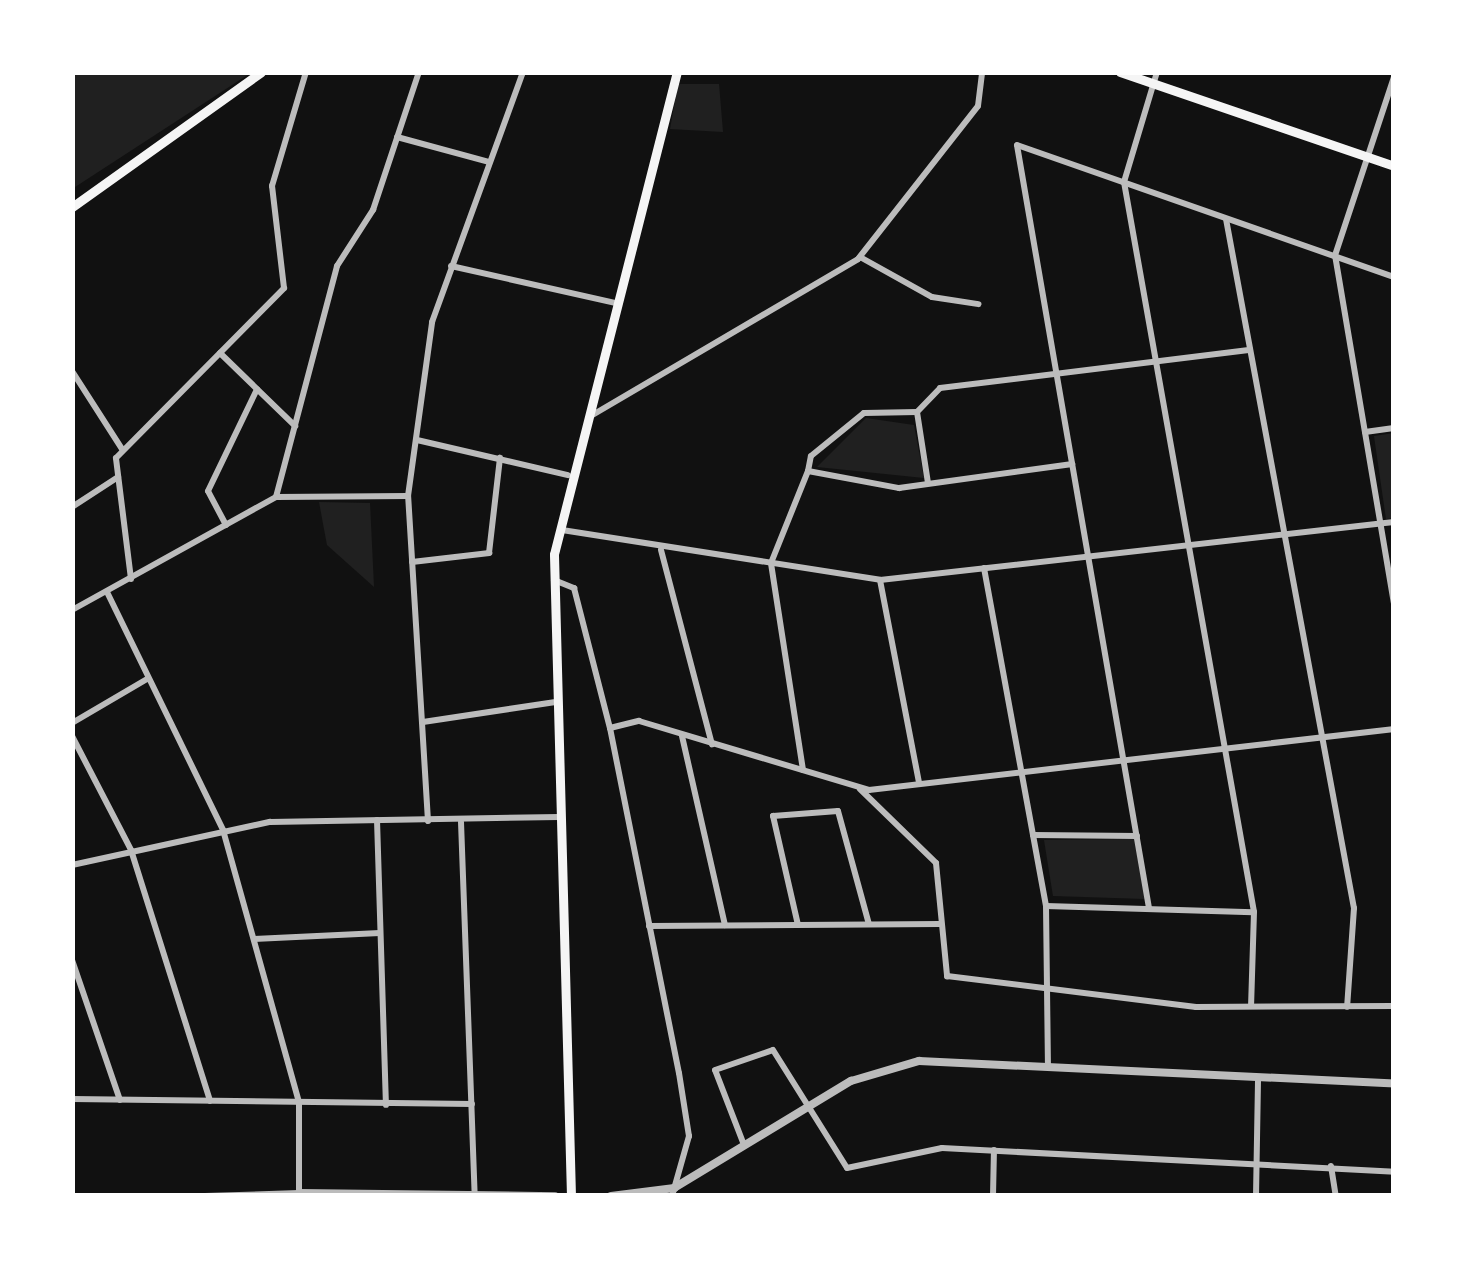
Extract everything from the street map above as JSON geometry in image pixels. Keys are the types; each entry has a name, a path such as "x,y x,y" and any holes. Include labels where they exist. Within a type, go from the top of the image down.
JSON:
{"main road":[{"path":"72,207 261,72"},
{"path":"571,1196 552,579 568,476 677,72"},
{"path":"1120,72 1394,166"}],"street":[{"path":"131,579 118,477 123,451 284,288 272,186 306,72"},
{"path":"276,497 337,266 373,209 419,72"},
{"path":"428,820 408,496 451,266 523,72"},
{"path":"584,420 860,257 978,106 982,72"},
{"path":"1156,72 1124,182 1254,912 1251,1006"},
{"path":"1394,77 1335,255 1394,603"},
{"path":"397,137 489,162"},
{"path":"1149,908 1017,145 1394,278"},
{"path":"1226,218 1354,908 1347,1007"},
{"path":"860,257 932,298 978,304"},
{"path":"451,266 615,303"},
{"path":"803,770 771,563 811,456 864,413 917,412 940,388 1249,350"},
{"path":"220,353 295,426"},
{"path":"72,371 123,451"},
{"path":"226,525 208,491 257,389"},
{"path":"917,412 928,484"},
{"path":"1365,432 1394,428"},
{"path":"417,440 568,476"},
{"path":"412,562 489,554 500,458"},
{"path":"808,471 928,484 1072,464"},
{"path":"72,507 118,477"},
{"path":"72,610 276,497 408,496"},
{"path":"558,529 661,550 880,580 1394,522"},
{"path":"661,550 712,744"},
{"path":"984,568 1046,906 1048,1066"},
{"path":"552,579 574,588 610,728 689,1136 673,1192"},
{"path":"880,580 919,783"},
{"path":"107,592 224,830 299,1102 300,1194"},
{"path":"72,722 148,678"},
{"path":"422,722 556,702"},
{"path":"610,728 639,722 857,786 1394,729"},
{"path":"682,735 724,925"},
{"path":"72,736 130,850 210,1101"},
{"path":"857,786 936,863 947,976 1045,996 1251,1006 1394,1006"},
{"path":"798,925 773,816 838,811 869,924"},
{"path":"72,865 224,830 377,820 560,817"},
{"path":"377,820 386,1105"},
{"path":"461,821 475,1195"},
{"path":"1033,835 1137,836"},
{"path":"1046,906 1254,912"},
{"path":"649,926 940,924"},
{"path":"254,939 380,933"},
{"path":"72,960 120,1100"},
{"path":"746,1149 719,1066 780,1051 803,1111 847,1168 920,1150 994,1150 1394,1172"},
{"path":"611,1196 673,1192 803,1111 898,1064 1048,1066 1394,1083"},
{"path":"1256,1196 1252,1163 1258,1077"},
{"path":"72,1099 472,1104"},
{"path":"994,1150 994,1196"},
{"path":"1331,1166 1336,1196"},
{"path":"205,1196 555,1196"}],"shaded area":[{"path":"72,72 252,72 72,189"},
{"path":"678,84 719,84 723,132 670,129"},
{"path":"866,418 914,425 924,478 817,467"},
{"path":"1394,433 1394,518 1386,519 1374,436"},
{"path":"319,502 370,503 374,587 327,545"},
{"path":"1134,839 1145,899 1053,896 1044,840"}]}
